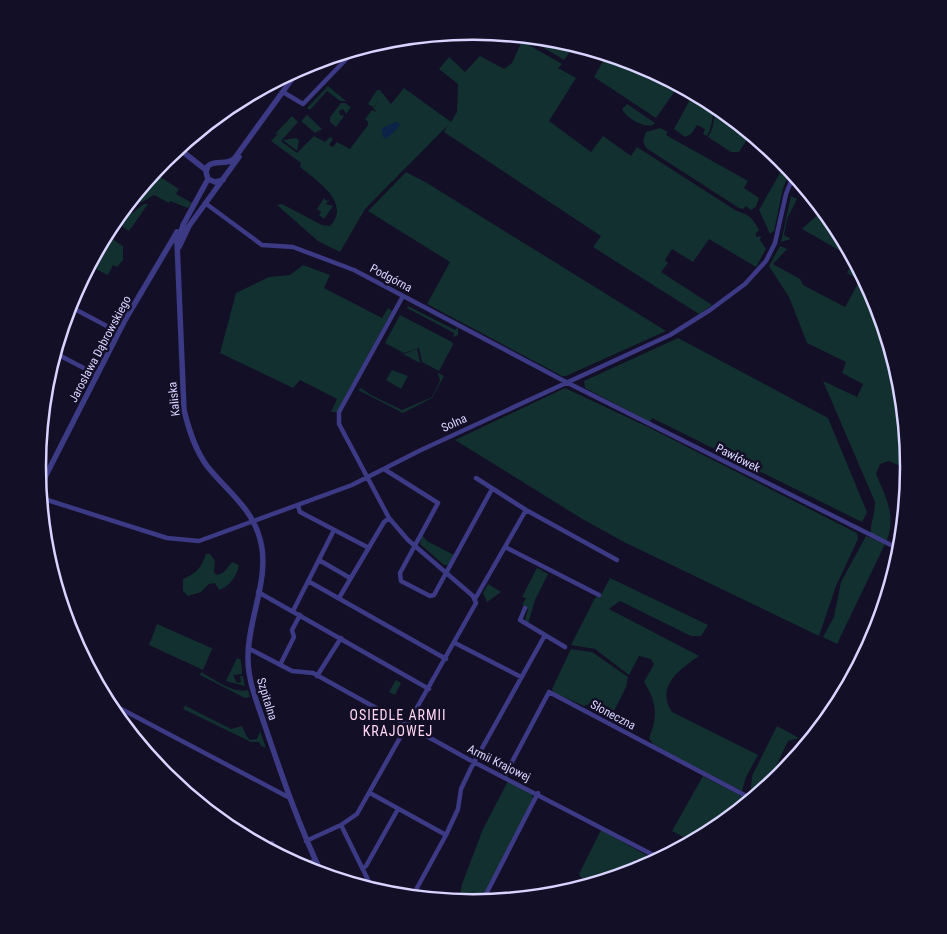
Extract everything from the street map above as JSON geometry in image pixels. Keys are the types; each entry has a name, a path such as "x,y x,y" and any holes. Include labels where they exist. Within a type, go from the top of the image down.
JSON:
{"street":[{"path":"283,92 304,104 345,60"},
{"path":"166,253 178,251 186,230 290,82"},
{"path":"192,157 221,164 232,161 244,148"},
{"path":"185,153 206,170 208,179 216,182 224,178"},
{"path":"206,170 211,163"},
{"path":"221,164 225,167 224,178"},
{"name":"Jarosława Dąbrowskiego","path":"46,475 118,332 184,223 208,179"},
{"name":"Solna","path":"48,500 178,540 199,541 254,523 366,479 566,382 677,331 710,310 756,273 775,243 786,194 791,181"},
{"name":"Podgórna","path":"205,203 262,245 293,247 354,270 566,382"},
{"name":"Jarosława Dąbrowskiego","path":"178,251 177,242 184,223"},
{"name":"Kaliska","path":"178,251 183,401 188,426 207,465 243,505 254,523"},
{"path":"403,296 338,418 339,424 366,479 389,518 414,545 475,599"},
{"path":"77,310 118,332"},
{"path":"61,356 97,375"},
{"name":"Pawłówek","path":"566,382 893,545"},
{"path":"384,469 438,503 400,573 401,580 430,596 434,595 492,489"},
{"path":"476,478 526,510 617,560"},
{"path":"298,506 300,512 369,548"},
{"path":"306,841 342,825 357,814 455,643 475,607 475,599 526,510"},
{"path":"339,598 384,522 389,518"},
{"name":"Szpitalna","path":"254,523 260,537 262,554 258,592 248,648 248,669 252,687 288,796 317,864"},
{"path":"293,610 334,530"},
{"path":"506,547 599,595"},
{"path":"319,560 350,578"},
{"path":"308,581 446,659"},
{"path":"258,592 293,610 429,689"},
{"path":"525,608 520,620 566,647"},
{"path":"280,665 294,637 292,630 300,615"},
{"path":"416,890 446,834 459,802 461,789 474,762 545,635"},
{"path":"317,676 341,638"},
{"path":"455,643 521,677"},
{"name":"Armii Krajowej","path":"248,648 292,672 313,673 474,762 538,793 652,854"},
{"name":"Słoneczna","path":"504,777 549,692 746,796"},
{"path":"122,709 288,796"},
{"path":"370,792 446,834"},
{"path":"486,894 538,793"},
{"path":"363,868 366,866 398,809"},
{"path":"342,825 368,880"}],"green space":[{"path":"521,43 527,44 562,64 558,68 576,78 549,121 591,152 603,136 631,156 637,147 735,210 749,216 759,230 756,233 756,237 761,236 760,240 766,249 756,267 709,239 693,262 672,249 665,260 668,263 661,272 712,305 699,314 593,247 601,236 444,132 448,125 365,209 340,252 318,241 277,205 282,204 322,225 330,226 336,217 337,209 329,193 300,167 301,163 271,141 279,133 274,135 292,116 298,122 281,141 297,153 314,136 325,142 330,137 333,139 329,145 333,147 337,142 350,149 368,125 365,119 372,110 377,112 373,108 379,100 373,107 368,104 377,90 380,90 391,104 404,88 451,122 457,112 458,84 439,69 449,57 465,72 480,56 504,69 512,63"},
{"path":"540,46 570,51 564,60"},
{"path":"603,61 637,73 675,91 656,118 594,77"},
{"path":"328,86 346,101 340,101 327,91 310,110 307,108"},
{"path":"690,99 714,114 707,136 703,134 705,129 697,125 691,134 685,137 674,129"},
{"path":"341,103 351,107 346,114 343,109 339,111 340,115 344,116 336,127 330,122 330,117"},
{"path":"627,104 655,123 649,126 631,119 622,109"},
{"path":"307,115 322,129 315,133 301,121"},
{"path":"715,115 747,139 739,152 731,152 708,137"},
{"path":"660,128 668,132 666,135 748,181 744,188 759,198 756,207 751,210 746,206 743,209 739,208 646,148 643,141 646,132"},
{"path":"296,138 299,140 297,151 283,140"},
{"path":"781,171 788,178 783,188 774,231 770,234 759,210"},
{"path":"406,172 427,183 666,331 566,376 562,376 427,304 450,262 368,211"},
{"path":"160,177 179,189 176,194 192,203 188,208 170,201 169,203 154,195 142,202 139,201"},
{"path":"791,196 797,199 787,219 784,235 791,239 781,242"},
{"path":"324,198 327,201 330,199 326,204 333,206 324,219 319,215 321,212 317,209"},
{"path":"144,204 148,204 129,231 121,226 131,214"},
{"path":"818,215 842,251 802,229"},
{"path":"112,239 123,246 123,260 117,267 113,265 108,275 96,269"},
{"path":"780,246 787,249 773,264 800,279 803,285 845,307 858,283 868,304 886,356 897,411 900,439 901,466 889,461 880,464 876,474 889,507 890,524 886,542 871,533 875,502 823,381 857,397 863,384 842,373 846,362 807,343 789,297 769,266"},
{"path":"303,265 330,275 324,288 382,318 388,308 392,311 337,412 331,412 337,399 300,380 293,388 220,353 236,293 269,277 290,275"},
{"path":"850,267 856,278 847,273"},
{"path":"408,306 455,330 458,327 458,335 453,337 454,333 407,308"},
{"path":"400,315 452,342 453,345 439,371 422,362 419,348 404,353 385,343"},
{"path":"678,338 828,418 867,512 862,522 652,418 650,422 585,388 584,381"},
{"path":"385,344 404,354 417,349 420,363 444,376 432,398 403,413 358,390 361,388 402,410 432,397 440,381 438,373"},
{"path":"392,370 408,376 401,389 386,380"},
{"path":"565,388 648,427 857,533 858,539 836,586 819,636 624,542 584,520 455,440"},
{"path":"422,535 427,541 454,555 448,565 444,565 420,544"},
{"path":"866,536 885,544 837,644 823,637 834,617 841,582"},
{"path":"206,554 210,554 215,561 214,573 218,575 224,572 232,562 239,565 236,573 229,584 223,589 219,590 215,583 209,584 201,592 188,596 183,591 183,579 192,575 198,569"},
{"path":"537,568 542,570 542,573 543,571 548,574 535,600 528,624 525,620 528,609 522,605 526,598 522,597"},
{"path":"610,578 708,625 701,636 691,636 620,601 609,609 699,656 684,667 672,680 666,695 668,703 672,712 758,755 746,777 742,791 654,746 649,738 655,716 654,703 644,682 654,664 651,659 639,656 629,675 595,649 571,645 595,598 601,595"},
{"path":"488,584 501,592 487,602 483,593"},
{"path":"157,624 216,650 212,649 203,670 149,645"},
{"path":"571,649 592,652 628,677 626,687 610,719 592,710 588,704 584,706 554,693 552,689"},
{"path":"237,658 241,660 242,674 233,675 237,683 241,682 240,676 243,676 245,686 226,681"},
{"path":"201,672 230,688 242,691 248,690 250,697 245,698 200,675"},
{"path":"396,680 401,683 395,695 389,692"},
{"path":"186,704 186,706 231,729 242,726 250,740 257,739 260,731 266,748 261,746 259,742 251,742 183,709"},
{"path":"777,726 799,738 788,741 777,767 751,792 752,776"},
{"path":"703,776 744,797 711,822 685,838 672,831"},
{"path":"508,781 532,794 533,800 485,894 460,894 462,884 483,829"},
{"path":"601,830 648,856 639,860 636,859 635,862 611,871 583,879 579,874"}],"water":[{"path":"396,122 400,124 396,130 386,139 383,137 382,128"}],"district":[{"name":"OSIEDLE ARMII KRAJOWEJ","path":"398,724"}]}
